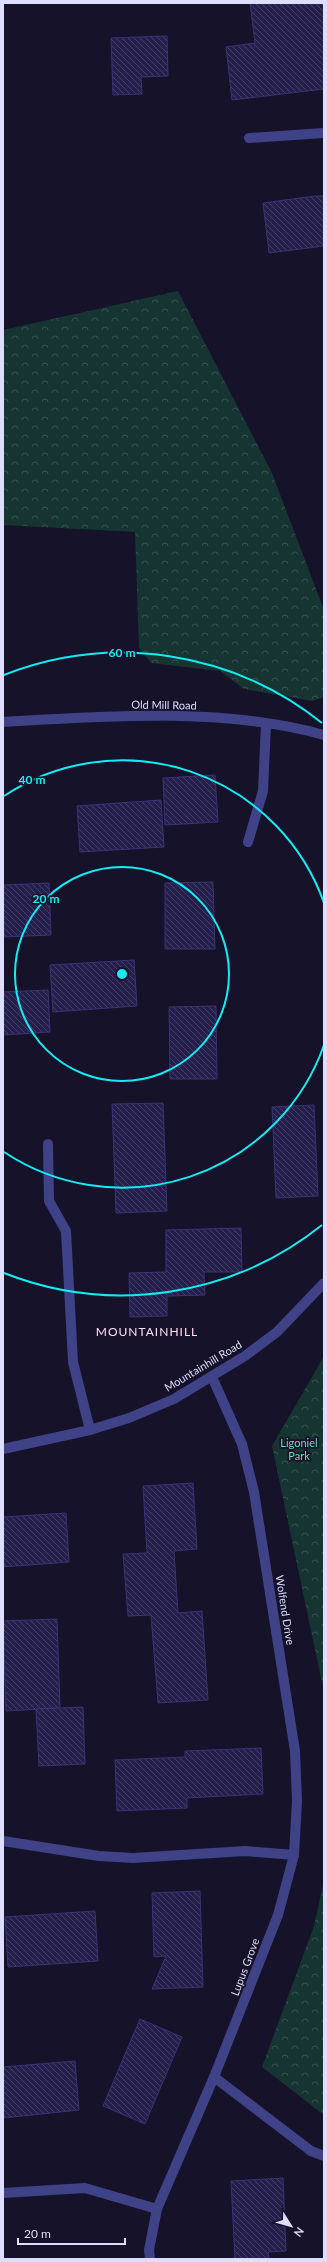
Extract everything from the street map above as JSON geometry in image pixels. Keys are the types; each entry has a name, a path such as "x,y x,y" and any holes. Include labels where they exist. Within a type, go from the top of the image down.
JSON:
{"street":[{"path":"248,138 324,133"},
{"name":"Old Mill Road","path":"3,722 150,716 196,717 266,724 305,730 324,735"},
{"path":"248,842 263,791 266,724"},
{"path":"48,1144 49,1201 66,1231 73,1362 90,1430"},
{"name":"Mountainhill Road","path":"3,1449 90,1430 129,1418 174,1399 212,1376 277,1332 324,1283"},
{"name":"Wolfend Drive","path":"212,1376 242,1444 254,1492 295,1751 297,1801 294,1855"},
{"path":"3,1841 99,1856 132,1858 245,1851 294,1855"},
{"name":"Lupus Grove","path":"150,2259 150,2250 157,2209 214,2077 278,1915 294,1855"},
{"path":"214,2077 311,2151 324,2156"},
{"path":"3,2193 85,2188 157,2209"}],"green space":[{"path":"178,291 272,473 324,610 324,697 312,701 244,689 220,671 151,663 139,648 135,532 3,525 3,330"},
{"name":"Ligoniel Park","path":"324,1356 324,1692 272,1446"},
{"path":"324,1880 324,2115 262,2067 314,1926"}],"building":[{"path":"250,3 324,3 324,89 232,100 226,47 255,43"},
{"path":"167,36 168,76 141,77 142,94 113,95 111,38"},
{"path":"324,196 324,246 269,253 263,203"},
{"path":"215,775 218,822 165,825 163,778"},
{"path":"161,800 164,847 80,852 77,806"},
{"path":"213,882 215,949 165,949 165,883"},
{"path":"49,883 51,935 4,937 3,885"},
{"path":"134,960 137,1006 53,1012 50,965"},
{"path":"48,990 50,1032 3,1035 3,992"},
{"path":"216,1006 217,1079 170,1079 169,1007"},
{"path":"163,1103 167,1211 116,1213 112,1104"},
{"path":"314,1105 318,1196 276,1198 272,1107"},
{"path":"241,1228 242,1272 204,1272 205,1295 167,1296 167,1316 130,1317 129,1273 166,1272 166,1230"},
{"path":"193,1483 197,1549 174,1551 178,1613 202,1611 208,1700 158,1703 151,1615 128,1616 123,1554 147,1553 143,1486"},
{"path":"66,1513 69,1562 3,1567 3,1517"},
{"path":"57,1619 60,1708 6,1711 3,1621"},
{"path":"83,1707 85,1764 39,1766 36,1709"},
{"path":"261,1748 263,1794 187,1798 187,1808 117,1811 115,1760 185,1757 185,1751"},
{"path":"200,1891 203,1987 152,1989 166,1956 154,1957 152,1893"},
{"path":"95,1911 98,1961 8,1967 5,1917"},
{"path":"140,2019 182,2037 145,2124 103,2106"},
{"path":"75,2061 79,2110 3,2118 3,2067"},
{"path":"283,2178 286,2251 268,2252 269,2259 235,2259 231,2181"}],"district":[{"name":"MOUNTAINHILL","path":"147,1332"}]}
